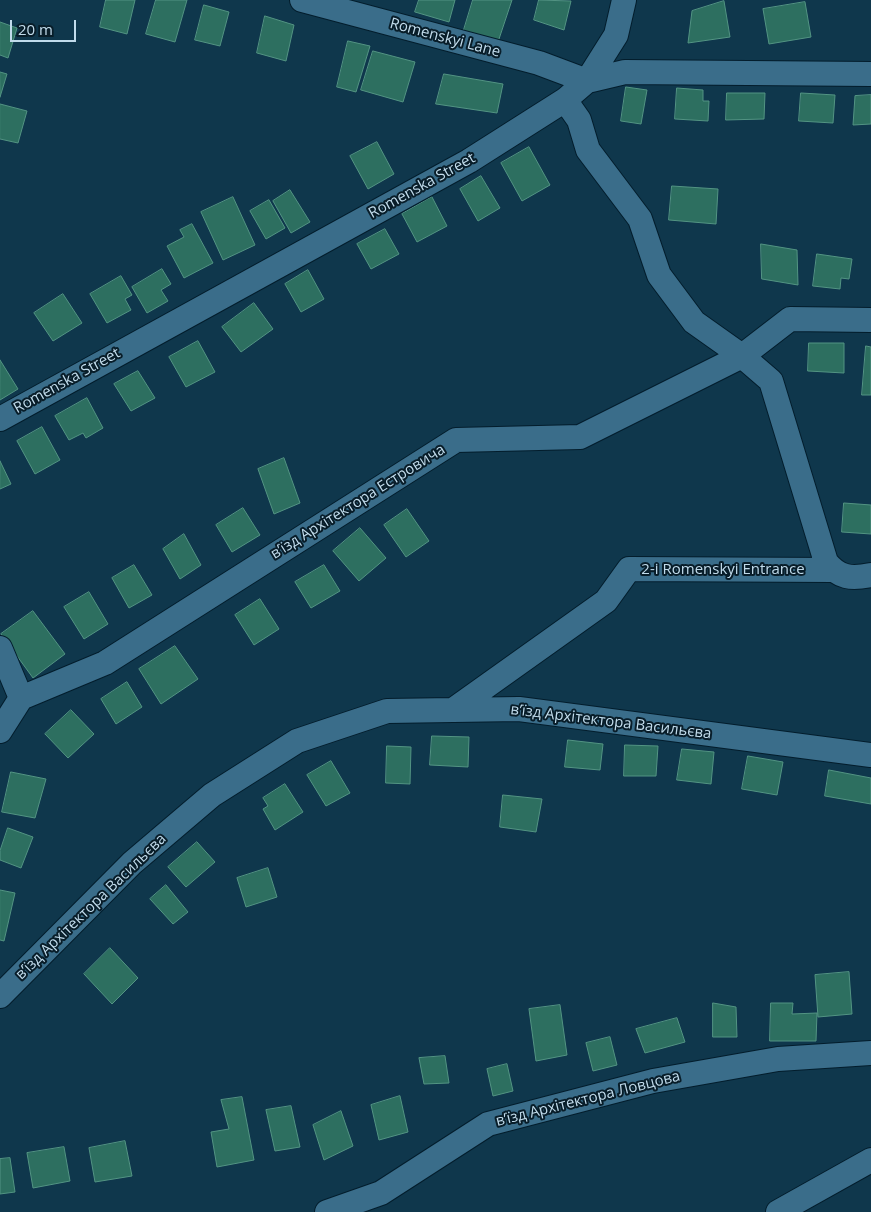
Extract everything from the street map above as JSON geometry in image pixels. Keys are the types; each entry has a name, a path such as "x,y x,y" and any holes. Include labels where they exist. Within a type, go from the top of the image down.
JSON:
{"street":[{"name":"Romenskyi Lane","path":"302,0 539,63 587,81"},
{"path":"587,81 616,35 624,0"},
{"name":"Romenska Street","path":"0,419 469,161 565,100 587,81 625,72 871,74"},
{"name":"2-i Romenskyi Entrance","path":"565,100 580,120 588,150 640,219 659,275 694,322 742,356 771,381 826,562 842,576 853,579 871,575"},
{"name":"в’їзд Архітектора Естровича","path":"21,698 105,663 456,440 580,437 742,356 790,319 871,320"},
{"name":"2-i Romenskyi Entrance","path":"453,710 606,601 629,569 833,570"},
{"path":"0,648 21,698 0,731"},
{"name":"в’їзд Архітектора Васильєва","path":"0,996 132,864 212,795 297,741 386,711 519,709 871,755"},
{"name":"в’їзд Архітектора Ловцова","path":"327,1212 381,1193 488,1124 653,1081 778,1059 871,1053"},
{"path":"778,1212 871,1160"}],"building":[{"path":"106,0 135,0 127,34 100,27"},
{"path":"156,0 187,0 175,42 146,34"},
{"path":"419,0 455,0 449,22 415,12"},
{"path":"473,0 512,0 498,42 463,33"},
{"path":"539,0 571,1 564,30 534,20"},
{"path":"724,1 730,37 688,43 692,11"},
{"path":"805,2 811,37 769,44 763,9"},
{"path":"204,5 229,12 220,46 195,40"},
{"path":"265,16 294,25 286,61 257,53"},
{"path":"0,22 17,28 8,58 0,55"},
{"path":"348,41 370,46 356,92 337,87"},
{"path":"373,51 415,62 403,102 361,90"},
{"path":"0,72 7,74 0,97"},
{"path":"444,74 503,84 497,113 436,104"},
{"path":"626,87 647,90 641,124 621,121"},
{"path":"677,88 703,90 703,101 709,101 708,121 675,119"},
{"path":"727,93 765,93 764,119 726,120"},
{"path":"801,93 835,95 833,123 799,121"},
{"path":"871,95 871,124 853,125 855,96"},
{"path":"0,104 27,111 18,143 0,139"},
{"path":"377,142 394,174 368,189 350,156"},
{"path":"529,147 550,185 522,201 501,163"},
{"path":"481,176 500,208 478,221 460,189"},
{"path":"672,186 718,189 716,224 669,220"},
{"path":"290,190 310,222 291,233 273,201"},
{"path":"233,197 255,245 223,260 201,212"},
{"path":"432,197 447,226 417,242 402,214"},
{"path":"269,200 285,228 266,239 250,211"},
{"path":"192,224 213,263 184,278 167,246 184,237 180,230"},
{"path":"385,229 399,254 371,269 357,244"},
{"path":"761,244 797,250 798,285 762,279"},
{"path":"817,254 852,259 849,279 841,278 840,289 813,286"},
{"path":"162,269 171,284 161,290 168,301 147,313 132,287"},
{"path":"308,270 324,299 301,312 285,284"},
{"path":"121,276 132,295 125,299 131,310 107,323 90,294"},
{"path":"63,294 82,323 53,341 34,313"},
{"path":"254,303 273,329 241,352 222,327"},
{"path":"198,341 215,372 186,387 169,357"},
{"path":"809,343 844,343 844,373 808,371"},
{"path":"866,346 871,347 871,395 862,395"},
{"path":"0,360 18,389 0,400"},
{"path":"138,371 155,398 131,411 114,384"},
{"path":"87,398 103,428 86,438 83,433 69,440 55,416"},
{"path":"42,427 60,460 35,474 17,441"},
{"path":"284,458 300,503 274,514 258,469"},
{"path":"0,461 11,484 0,489"},
{"path":"844,503 871,505 871,534 842,532"},
{"path":"243,508 260,535 232,552 216,525"},
{"path":"407,509 429,541 406,557 384,525"},
{"path":"360,528 386,558 359,581 333,551"},
{"path":"184,534 201,565 180,579 163,549"},
{"path":"134,565 152,595 129,608 112,578"},
{"path":"324,565 340,591 311,608 295,582"},
{"path":"89,592 108,624 84,639 64,607"},
{"path":"260,599 279,629 254,645 235,615"},
{"path":"33,611 65,654 33,678 1,634"},
{"path":"175,646 198,679 161,704 139,669"},
{"path":"127,682 142,707 116,724 101,699"},
{"path":"71,710 94,734 68,758 45,734"},
{"path":"432,736 469,737 468,767 430,765"},
{"path":"568,740 603,744 600,770 565,767"},
{"path":"625,745 658,746 656,776 624,776"},
{"path":"387,746 411,747 410,784 386,783"},
{"path":"682,749 714,752 711,784 677,780"},
{"path":"748,756 783,762 777,795 742,789"},
{"path":"331,761 350,793 326,806 307,775"},
{"path":"829,770 871,778 871,804 825,796"},
{"path":"11,772 46,779 35,818 2,812"},
{"path":"285,784 303,812 275,830 263,809 268,806 263,798"},
{"path":"503,795 542,799 536,832 500,827"},
{"path":"8,828 33,837 21,868 0,860 0,851"},
{"path":"197,842 215,862 186,887 168,867"},
{"path":"268,868 277,897 246,907 237,878"},
{"path":"166,885 188,912 173,924 150,899"},
{"path":"0,890 15,893 4,941 0,940"},
{"path":"110,948 138,978 112,1004 84,974"},
{"path":"849,972 852,1014 818,1017 815,975"},
{"path":"713,1003 736,1007 737,1037 713,1037"},
{"path":"771,1003 793,1003 792,1014 817,1013 816,1041 770,1041"},
{"path":"560,1005 567,1055 536,1061 529,1009"},
{"path":"677,1018 685,1042 645,1053 636,1029"},
{"path":"610,1037 617,1065 593,1071 586,1043"},
{"path":"445,1056 449,1083 424,1084 419,1058"},
{"path":"507,1064 513,1091 493,1096 487,1069"},
{"path":"400,1096 408,1132 379,1140 371,1105"},
{"path":"242,1097 254,1160 217,1167 211,1132 229,1129 221,1100"},
{"path":"291,1106 300,1147 275,1151 266,1110"},
{"path":"341,1111 353,1146 324,1160 313,1125"},
{"path":"125,1141 132,1176 95,1182 89,1148"},
{"path":"64,1147 70,1181 33,1188 27,1153"},
{"path":"10,1158 15,1192 0,1194 0,1159"}]}
